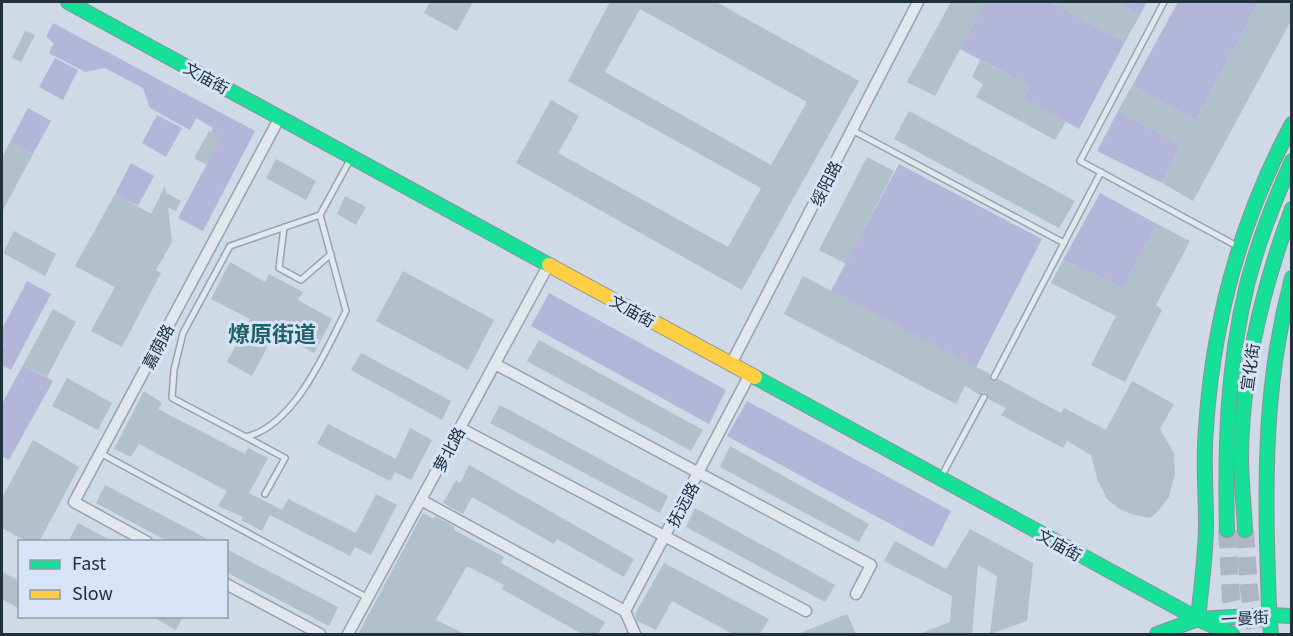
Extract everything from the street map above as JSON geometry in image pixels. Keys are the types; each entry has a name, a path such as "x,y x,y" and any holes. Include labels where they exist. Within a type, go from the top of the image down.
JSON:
{"main road":[{"name":"文庙街","path":"68,2 1198,619 1232,634"},
{"path":"1200,634 1198,619 1206,534 1204,456 1210,390 1220,322 1247,220 1269,167 1292,122"},
{"path":"1227,531 1225,467 1227,420 1236,340 1257,252 1292,161"},
{"name":"宣化街","path":"1245,530 1241,457 1245,392 1252,338 1266,283 1292,209"},
{"path":"1271,634 1266,457 1276,340 1292,278"},
{"name":"一曼街","path":"1157,634 1198,619 1292,616"}],"street":[{"name":"绥阳路","path":"731,364 918,2"},
{"name":"嘉荫路","path":"143,540 74,502 279,117"},
{"name":"萝北路","path":"348,634 549,264"},
{"path":"495,363 871,565 856,594"},
{"name":"抚远路","path":"625,611 750,374"},
{"path":"460,428 806,611"},
{"path":"421,500 625,611 634,634"},
{"path":"228,585 320,634"}],"lane":[{"path":"1164,2 1080,161 1239,247"},
{"path":"852,130 1064,243"},
{"path":"266,494 285,458 172,398 174,370 183,333 230,246 320,215 352,156"},
{"path":"994,377 1101,172"},
{"path":"246,437 259,434 288,410 314,375 346,310 320,215"},
{"path":"284,227 279,268 301,280 331,254"},
{"path":"940,478 984,397"},
{"path":"100,453 368,598"}],"shaded area":[{"path":"985,2 1050,2 1125,42 1079,129 1024,98 1030,86 960,49"},
{"path":"1116,2 1147,2 1140,15"},
{"path":"1178,2 1259,2 1196,120 1132,86"},
{"path":"53,23 255,131 203,231 178,218 221,138 211,132 213,128 196,118 190,130 150,108 143,88 105,68 85,72 49,53 54,43 46,37"},
{"path":"55,58 78,70 63,100 39,87"},
{"path":"28,108 51,121 33,154 10,142"},
{"path":"1118,111 1181,145 1162,183 1097,151"},
{"path":"157,115 182,128 166,157 142,143"},
{"path":"131,163 154,176 138,206 115,194"},
{"path":"899,164 1042,239 976,367 831,291"},
{"path":"1100,193 1157,224 1123,288 1063,260"},
{"path":"27,281 51,294 11,370 2,365 4,345 2,344 2,329"},
{"path":"549,293 726,390 709,424 531,326"},
{"path":"23,365 53,381 9,460 2,456 2,404"},
{"path":"747,401 951,511 933,547 727,436"}],"building":[{"path":"430,2 473,2 457,31 424,13"},
{"path":"610,2 716,2 859,81 742,290 516,163 551,100 579,116 558,153 728,247 761,188 568,81","holes":["640,9 807,102 771,165 605,72"]},
{"path":"951,2 985,2 935,96 907,82"},
{"path":"1050,2 1116,2 1140,15 1125,42"},
{"path":"1259,2 1292,2 1292,19 1193,201 1162,183 1181,145 1118,111 1132,86 1196,120"},
{"path":"25,31 35,35 21,62 12,58"},
{"path":"980,60 1030,86 1024,98 1066,121 1055,140 976,97 983,84 972,77"},
{"path":"909,111 1075,201 1059,228 894,139"},
{"path":"209,131 221,138 207,165 194,158"},
{"path":"10,142 33,154 2,212 2,158"},
{"path":"867,157 894,171 846,264 819,250"},
{"path":"276,159 316,181 306,200 266,178"},
{"path":"165,186 166,193 181,201 176,211 168,207 172,242 156,270 161,273 122,347 91,331 115,287 75,266 115,194 151,214"},
{"path":"345,196 366,207 356,225 337,214"},
{"path":"1157,224 1190,241 1156,305 1162,310 1125,382 1091,365 1116,316 1051,283 1063,260 1123,288"},
{"path":"14,231 56,254 45,276 3,253"},
{"path":"230,262 265,282 269,274 303,292 298,300 332,319 314,353 275,332 252,376 227,362 250,319 211,299"},
{"path":"403,271 494,320 468,370 376,321"},
{"path":"803,276 990,374 992,382 998,379 1061,413 1064,408 1106,430 1132,381 1174,404 1160,429 1174,453 1175,474 1169,497 1150,518 1121,510 1107,499 1098,481 1091,455 1067,441 1063,448 1001,415 1006,408 988,399 987,393 983,392 980,395 965,386 956,404 784,314"},
{"path":"53,309 76,322 47,377 23,365"},
{"path":"539,340 703,430 691,451 527,361"},
{"path":"361,353 451,401 442,420 351,370"},
{"path":"67,378 112,403 98,430 52,406"},
{"path":"144,391 162,403 158,409 245,454 248,448 268,458 249,493 282,510 288,499 356,533 376,494 397,505 371,555 355,547 350,556 270,515 262,531 241,520 243,517 218,506 227,491 139,444 131,457 114,449"},
{"path":"500,405 668,496 660,513 490,423"},
{"path":"328,424 396,459 410,428 432,440 411,480 395,472 390,481 317,444"},
{"path":"33,440 79,467 40,540 23,540 2,528 2,498"},
{"path":"730,446 869,524 859,542 720,467"},
{"path":"469,465 634,559 624,577 557,539 554,544 472,497 463,514 443,503 456,480 460,483"},
{"path":"105,485 209,540 165,540 96,503"},
{"path":"695,508 835,585 825,602 686,527"},
{"path":"423,513 434,519 435,516 455,527 454,530 504,557 501,563 605,622 598,634 582,634 502,589 504,585 467,566 436,620 465,634 358,634"},
{"path":"78,523 110,540 69,540"},
{"path":"970,529 1033,563 1027,621 990,634 997,576 978,565 972,634 919,634 950,622 952,596 884,561 895,541 946,569"},
{"path":"228,550 338,607 329,626 228,573"},
{"path":"664,563 769,619 760,634 733,634 672,601 656,630 637,621 635,614"},
{"path":"2,572 18,580 18,608 2,599"},
{"path":"847,614 856,634 798,634"},
{"path":"155,618 182,618 176,630"}],"tunnel":[{"path":"1227,530 1231,598 1238,630"},
{"path":"1245,530 1249,590 1256,634"}],"traffic: fast":[{"path":"68,2 549,265"},
{"path":"1157,634 1198,619 1206,536 1205,440 1215,349 1232,272 1244,234 1274,160 1292,124"},
{"path":"1227,530 1226,469 1229,407 1240,315 1261,237 1292,161"},
{"path":"1245,530 1241,475 1245,393 1263,300 1292,209"},
{"path":"1271,634 1267,542 1268,442 1273,377 1292,278"},
{"path":"755,377 1198,619"},
{"path":"1198,619 1292,616"},
{"path":"1202,621 1232,634"}],"traffic: slow":[{"path":"549,265 755,377"}],"district":[{"name":"燎原街道","path":"272,332"}]}
